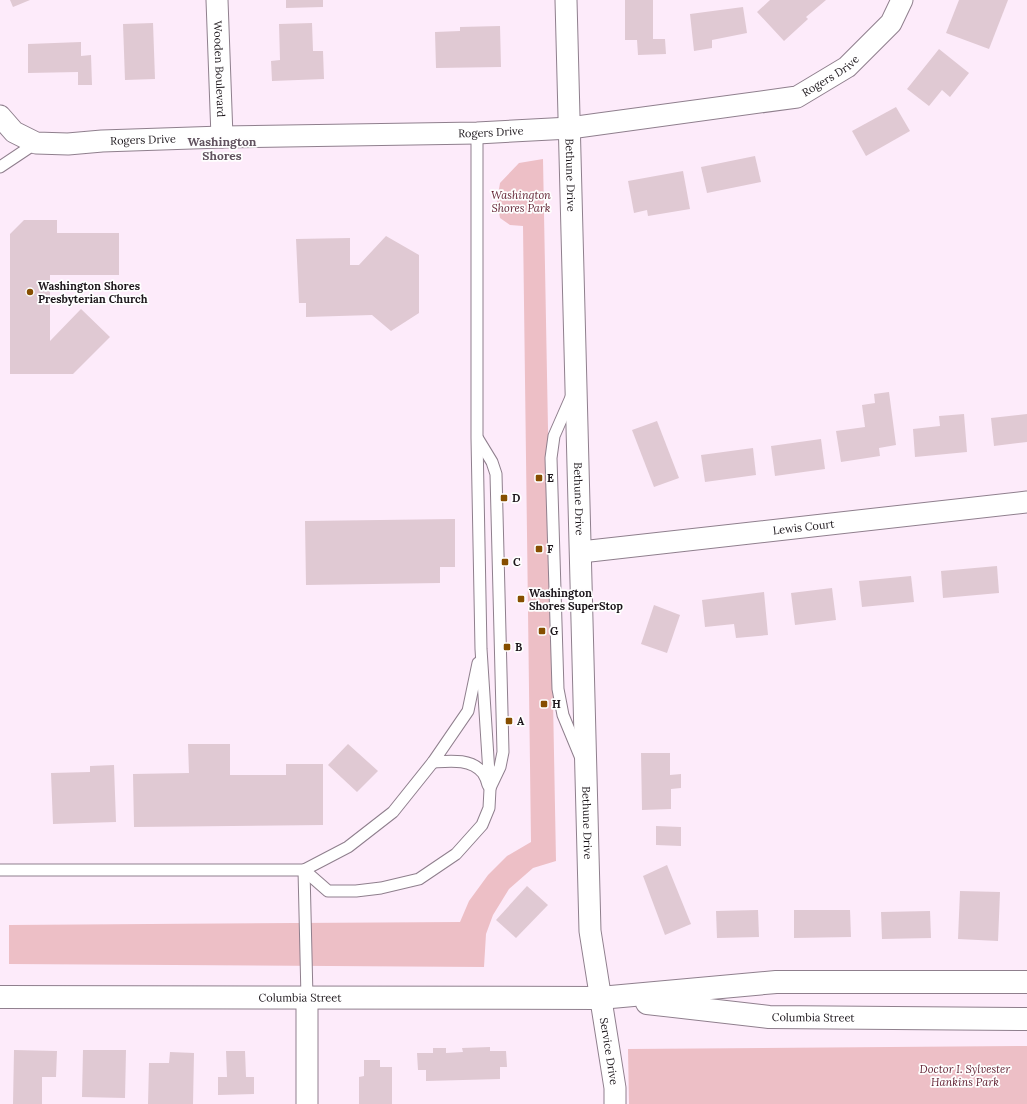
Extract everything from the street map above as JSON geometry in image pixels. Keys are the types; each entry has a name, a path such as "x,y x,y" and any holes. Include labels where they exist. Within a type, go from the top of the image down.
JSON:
{"street":[{"name":"Wooden Boulevard","path":"217,0 222,137"},
{"name":"Bethune Drive","path":"566,0 590,931 600,998"},
{"name":"Rogers Drive","path":"36,144 68,144 102,141 222,137 478,133 570,128 796,97 847,67 891,23 902,0"},
{"path":"0,116 14,132 36,144"},
{"name":"Lewis Court","path":"581,552 1027,502"},
{"name":"Columbia Street","path":"0,997 600,998 776,982 1027,982"},
{"path":"307,998 307,1104"},
{"name":"Columbia Street","path":"600,998 769,1017 1027,1019"},
{"name":"Service Drive","path":"600,998 614,1088 615,1104"}],"lane":[{"path":"304,870 328,891 356,891 381,888 419,878 456,854 482,825 489,808 490,789 481,649 478,438 478,133"},
{"path":"0,167 36,144"},
{"path":"577,384 554,436 552,458 558,689 564,715 586,772"},
{"path":"478,438 492,462 496,474 503,752 500,767 490,789"},
{"path":"0,870 304,870 348,847 393,812 433,762 468,711 481,649"},
{"path":"433,762 455,761 474,766 483,774 490,789"},
{"path":"304,870 307,998"}],"green space":[{"name":"Washington Shores Park","path":"543,159 556,861 533,868 509,889 493,915 486,934 484,967 9,964 9,925 460,922 469,901 488,875 507,856 531,842 523,226 510,225 500,218 497,201 500,183 519,163"},
{"name":"Doctor I. Sylvester Hankins Park","path":"1027,1046 1027,1104 629,1104 628,1049"}],"building":[{"path":"10,0 30,0 13,7"},
{"path":"286,0 323,0 323,7 286,8"},
{"path":"625,0 653,0 653,39 665,39 666,54 638,55 637,40 625,40"},
{"path":"770,0 826,0 806,17 808,19 784,41 757,12"},
{"path":"959,0 1008,0 989,49 946,33"},
{"path":"743,7 747,33 712,40 712,48 694,51 690,14"},
{"path":"153,23 155,79 125,80 123,24"},
{"path":"312,23 313,51 323,51 324,79 272,81 271,61 280,60 279,24"},
{"path":"500,26 501,67 436,68 435,32 460,31 460,27"},
{"path":"81,42 81,56 91,55 92,85 78,85 78,72 28,73 28,44"},
{"path":"939,49 969,73 950,97 942,90 929,106 907,89"},
{"path":"896,107 910,131 866,156 852,131"},
{"path":"755,156 761,182 707,193 701,167"},
{"path":"683,171 690,209 648,216 647,210 634,213 628,181"},
{"name":"Washington Shores Presbyterian Church","path":"24,220 57,220 57,233 119,233 119,275 50,275 50,341 81,309 110,337 73,374 10,374 10,234"},
{"path":"386,236 419,255 419,313 391,331 372,315 306,317 306,303 299,303 296,239 350,238 350,265 359,265"},
{"path":"889,392 896,445 879,448 880,456 841,462 836,431 865,427 862,405 875,403 874,394"},
{"path":"964,414 967,452 915,457 913,429 940,426 939,416"},
{"path":"1027,414 1027,442 994,446 991,418"},
{"path":"657,421 679,478 654,487 632,430"},
{"path":"821,439 825,469 775,476 771,446"},
{"path":"753,448 756,475 705,482 701,455"},
{"path":"455,519 455,567 440,567 440,583 306,585 305,521"},
{"path":"997,566 999,593 943,598 941,571"},
{"path":"911,576 914,602 862,607 859,581"},
{"path":"832,588 836,620 795,625 791,593"},
{"path":"764,592 768,635 736,638 734,624 705,627 702,600"},
{"path":"654,605 680,615 667,653 641,644"},
{"path":"188,744 230,744 230,775 286,775 286,764 323,764 323,825 134,827 133,774 189,773"},
{"path":"348,744 378,771 357,792 328,765"},
{"path":"641,753 670,753 670,775 681,774 681,788 671,789 671,809 642,810"},
{"path":"114,765 116,822 53,824 51,773 90,772 90,766"},
{"path":"656,826 681,827 681,846 656,845"},
{"path":"667,865 691,924 665,935 643,876"},
{"path":"527,886 548,905 516,938 496,920"},
{"path":"960,891 1000,892 998,941 958,939"},
{"path":"758,910 759,937 717,938 716,911"},
{"path":"794,910 850,910 851,937 794,938"},
{"path":"930,911 931,938 882,939 881,912"},
{"path":"490,1047 490,1051 506,1051 507,1067 500,1067 500,1079 426,1081 426,1070 418,1070 417,1053 433,1053 433,1048 446,1048 446,1053 463,1052 462,1048"},
{"path":"14,1050 57,1051 56,1077 42,1077 42,1104 13,1104"},
{"path":"83,1050 126,1050 125,1098 82,1097"},
{"path":"226,1051 245,1051 246,1077 254,1077 254,1094 218,1095 218,1077 227,1077"},
{"path":"170,1052 194,1053 193,1104 148,1104 149,1063 169,1063"},
{"path":"364,1060 380,1060 380,1067 392,1067 392,1104 359,1104 359,1077 364,1076"}],"place":[{"name":"Washington Shores Presbyterian Church","path":"30,292"},
{"name":"E","path":"539,478"},
{"name":"D","path":"504,498"},
{"name":"F","path":"539,549"},
{"name":"C","path":"505,562"},
{"name":"Washington Shores SuperStop","path":"521,599"},
{"name":"G","path":"542,631"},
{"name":"B","path":"507,647"},
{"name":"H","path":"544,704"},
{"name":"A","path":"509,721"}],"district":[{"name":"Washington Shores","path":"222,148"}]}
